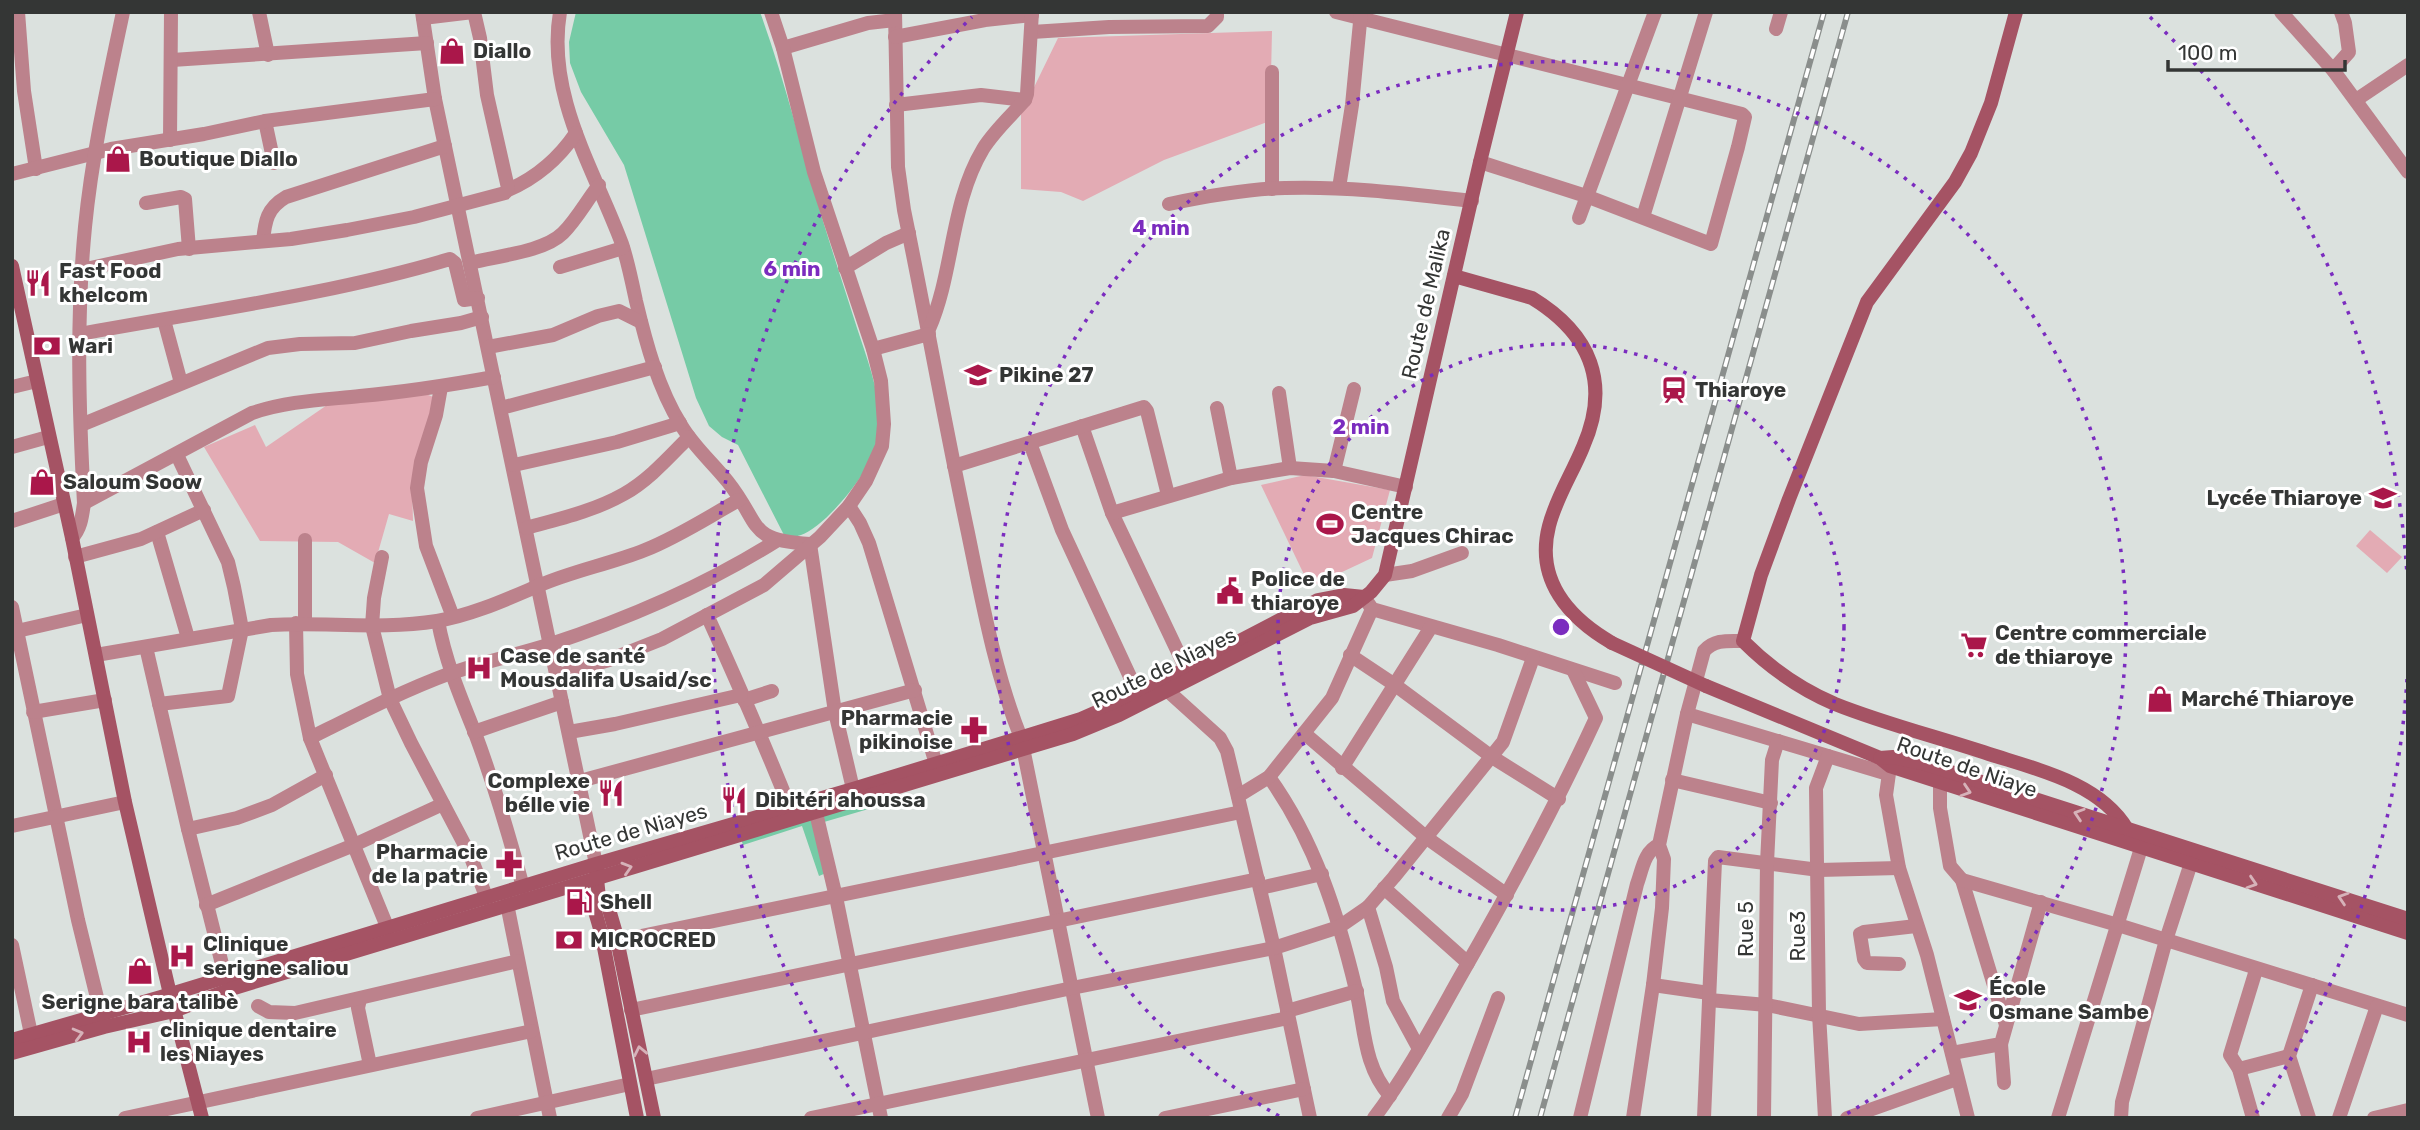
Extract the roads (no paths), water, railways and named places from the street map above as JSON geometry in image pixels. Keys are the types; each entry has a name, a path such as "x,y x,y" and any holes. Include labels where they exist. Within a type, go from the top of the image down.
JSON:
{"main road":[{"name":"Route de Malika","path":"1385,575 1479,162 1517,12"},
{"path":"2016,12 1991,103 1971,153 1955,182 1867,302 1784,512 1761,575 1743,641 1765,663 1797,685 1834,703 2052,774 2080,788 2120,817 2127,829"},
{"path":"13,269 19,327 37,382 72,538 125,803 202,1118"},
{"path":"1454,276 1532,298 1573,330 1590,359 1595,378 1595,414 1583,448 1554,510 1546,545 1550,575 1566,607 1588,629 1612,643 1886,766"},
{"path":"1368,603 1385,575"},
{"name":"Route de Niayes","path":"12,1040 523,887 816,813 1022,744 1243,645 1310,618 1368,603"},
{"name":"Route de Niayes","path":"12,1053 174,1011 230,989 507,904 597,870 790,808 936,764 1085,729 1168,691 1243,645"},
{"name":"Route de Niaye","path":"2184,857 2127,829 1926,764 1893,757 1886,766 2141,848 2184,857 2209,862 2408,919"},
{"name":"Route de Niaye","path":"2209,862 2408,933"},
{"path":"597,870 599,898 594,908 637,1118"},
{"path":"599,898 608,906 654,1118"}],"street":[{"path":"72,538 78,532 85,503 81,425 81,270 95,152 123,12"},
{"path":"170,139 172,12"},
{"path":"259,12 268,54"},
{"path":"508,190 487,95 482,49 474,12 422,15 435,99 597,870"},
{"path":"560,12 556,37 562,92 623,248 655,367 680,424 729,483 754,524 764,534 776,541 810,544"},
{"path":"556,676 662,639 764,585 820,537 849,506 870,474 882,446 884,424 881,381 873,349 814,172 783,48 771,12"},
{"path":"1109,27 1118,12"},
{"path":"1032,32 1109,27 1208,26 1217,17 1217,12"},
{"path":"1336,12 1360,15 1742,114 1745,117 1710,244 1586,195 1479,162"},
{"path":"1579,218 1655,12"},
{"path":"1643,217 1706,12"},
{"path":"1776,29 1781,12"},
{"path":"2281,12 2333,70 2408,172"},
{"path":"2333,70 2349,52 2341,12"},
{"path":"15,13 36,169"},
{"path":"895,37 1032,14 1029,87 1025,100 990,138 971,174 956,223 941,297 929,332"},
{"path":"1339,188 1352,105 1360,15"},
{"path":"783,48 895,16 898,167 909,233 954,466 995,653 1022,744 1097,1118"},
{"path":"172,60 427,43"},
{"path":"2356,100 2408,65"},
{"path":"1272,72 1272,189"},
{"path":"896,105 970,96 1025,100"},
{"path":"12,174 95,152 265,121 435,99"},
{"path":"265,121 274,163"},
{"path":"81,270 188,249 263,242 359,228 505,194 540,172 567,146 576,133"},
{"path":"263,242 269,210 286,197 446,146"},
{"path":"470,263 531,248 555,239 599,185"},
{"path":"1169,204 1272,189 1339,188 1472,201"},
{"path":"146,203 181,197 185,199 188,249"},
{"path":"845,268 886,243 909,233"},
{"path":"560,267 623,248"},
{"path":"80,334 336,288 450,259 455,263 464,300 478,298"},
{"path":"488,347 553,335 598,316 619,311 641,322"},
{"path":"81,425 268,348 300,344 355,343 482,317"},
{"path":"164,320 181,383"},
{"path":"873,349 929,332"},
{"path":"501,408 655,367"},
{"path":"85,503 237,421 271,407 307,400 441,387 494,377"},
{"path":"12,387 37,382"},
{"path":"441,387 417,488 426,546 453,617"},
{"path":"1334,471 1354,389"},
{"path":"1279,393 1290,468"},
{"path":"954,466 1140,407 1146,409 1168,495"},
{"path":"1217,408 1231,478"},
{"path":"514,465 617,442 680,424"},
{"path":"1082,426 1112,513 1185,669"},
{"path":"12,447 48,437"},
{"path":"526,528 589,510 626,494 690,437"},
{"path":"1030,443 1062,530 1138,694"},
{"path":"159,704 228,696 242,629 230,570 177,455"},
{"path":"1112,513 1231,478 1290,468 1334,471 1406,487"},
{"path":"96,655 242,629 300,624 372,626 438,621 646,550 739,500"},
{"path":"12,521 64,505"},
{"path":"849,506 869,543 936,764"},
{"path":"75,557 157,532 204,510"},
{"path":"157,532 188,638"},
{"path":"305,540 297,674 310,738 388,929"},
{"path":"310,738 451,673 549,645 668,598 736,566 776,541"},
{"path":"810,544 835,712 853,789"},
{"path":"1385,575 1412,571 1462,554"},
{"path":"382,557 372,626 390,699 470,855 487,899"},
{"path":"1238,796 1269,777 1332,698 1368,603 1431,626 1615,683"},
{"path":"12,607 101,1014"},
{"path":"17,631 87,615"},
{"path":"707,615 742,697 754,717 790,808"},
{"path":"438,621 451,673 501,805 523,887"},
{"path":"1342,768 1431,626"},
{"path":"1633,1118 1653,985 1662,896 1664,859 1659,845 1687,714 1704,651 1711,643 1743,641"},
{"path":"146,647 225,976"},
{"path":"1350,655 1492,757 1559,799"},
{"path":"646,1079 1274,948 1339,927 1368,907 1503,742 1533,658"},
{"path":"1374,1118 1419,1049 1507,895 1559,799 1596,718 1573,670"},
{"path":"580,781 915,690"},
{"path":"569,732 772,691"},
{"path":"1168,691 1224,744 1274,948 1310,1118"},
{"path":"33,712 104,700"},
{"path":"474,732 562,702"},
{"path":"1687,714 1828,756 1886,766 1886,795 1899,868 1927,955 1968,1118"},
{"path":"1304,733 1427,838 1507,895"},
{"name":"Rue 5","path":"1764,1118 1767,863 1772,760 1778,741"},
{"name":"Rue3","path":"1825,1118 1819,1014 1816,788 1828,756"},
{"path":"188,829 237,818 272,805 326,775"},
{"path":"1269,777 1290,806 1322,874 1357,991 1367,1054 1380,1085 1390,1096"},
{"path":"1672,780 1770,803"},
{"path":"1940,783 1940,808 1950,866 1962,880 2006,1025"},
{"path":"12,826 125,803"},
{"path":"206,905 354,845 443,804"},
{"path":"617,942 1241,812"},
{"path":"816,813 880,1111"},
{"path":"1580,1118 1637,884 1648,854 1652,848 1659,845"},
{"path":"2058,1118 2141,848"},
{"path":"1704,1118 1717,857 1819,870 1899,868"},
{"path":"2121,1118 2122,1102 2166,940 2184,857"},
{"path":"631,1010 1057,921 1322,874"},
{"path":"1962,880 2118,925 2408,1015"},
{"path":"1384,888 1468,963"},
{"path":"2004,1083 2001,1044 2041,902"},
{"path":"507,904 548,1110"},
{"path":"1368,907 1393,1001 1419,1049"},
{"path":"1899,964 1867,963 1860,934 1916,926"},
{"path":"13,953 32,1034"},
{"path":"258,1006 269,1012 295,1013 518,961"},
{"path":"2253,1118 2239,1069 2232,1061 2231,1047 2256,970"},
{"path":"1653,985 1767,1004 1859,1024 1943,1019"},
{"path":"2309,1118 2289,1056 2312,985"},
{"path":"811,1118 880,1111 1288,1014 1357,991"},
{"path":"1448,1118 1462,1094 1498,998"},
{"path":"360,999 358,1008 370,1065"},
{"path":"2339,1118 2377,1006"},
{"path":"125,1118 532,1031"},
{"path":"1952,1053 2001,1044"},
{"path":"2239,1069 2289,1056"},
{"path":"1847,1118 1957,1079"},
{"path":"477,1118 548,1110 630,1084"},
{"path":"1165,1118 1304,1089"},
{"path":"2374,1118 2408,1110"}],"railway":[{"path":"1515,1118 1824,12"},
{"path":"1540,1118 1848,12"}],"place":[{"name":"Diallo","path":"452,51"},
{"name":"Boutique Diallo","path":"118,159"},
{"name":"Fast Food khelcom","path":"38,283"},
{"name":"Wari","path":"47,346"},
{"name":"Pikine 27","path":"978,375"},
{"name":"Thiaroye","path":"1674,390"},
{"name":"Saloum Soow","path":"42,482"},
{"name":"Lycée Thiaroye","path":"2383,498"},
{"name":"Centre Jacques Chirac","path":"1330,524"},
{"name":"Police de thiaroye","path":"1230,591"},
{"name":"Centre commerciale de thiaroye","path":"1974,645"},
{"name":"Case de santé Mousdalifa Usaid/sc","path":"479,668"},
{"name":"Marché Thiaroye","path":"2160,699"},
{"name":"Pharmacie pikinoise","path":"974,730"},
{"name":"Complexe bélle vie","path":"611,793"},
{"name":"Dibitéri ahoussa","path":"734,800"},
{"name":"Pharmacie de la patrie","path":"509,864"},
{"name":"Shell","path":"579,902"},
{"name":"MICROCRED","path":"569,940"},
{"name":"Clinique serigne saliou","path":"182,956"},
{"name":"Serigne bara talibè","path":"140,971"},
{"name":"École Osmane Sambe","path":"1968,1000"},
{"name":"clinique dentaire les Niayes","path":"139,1042"}]}
